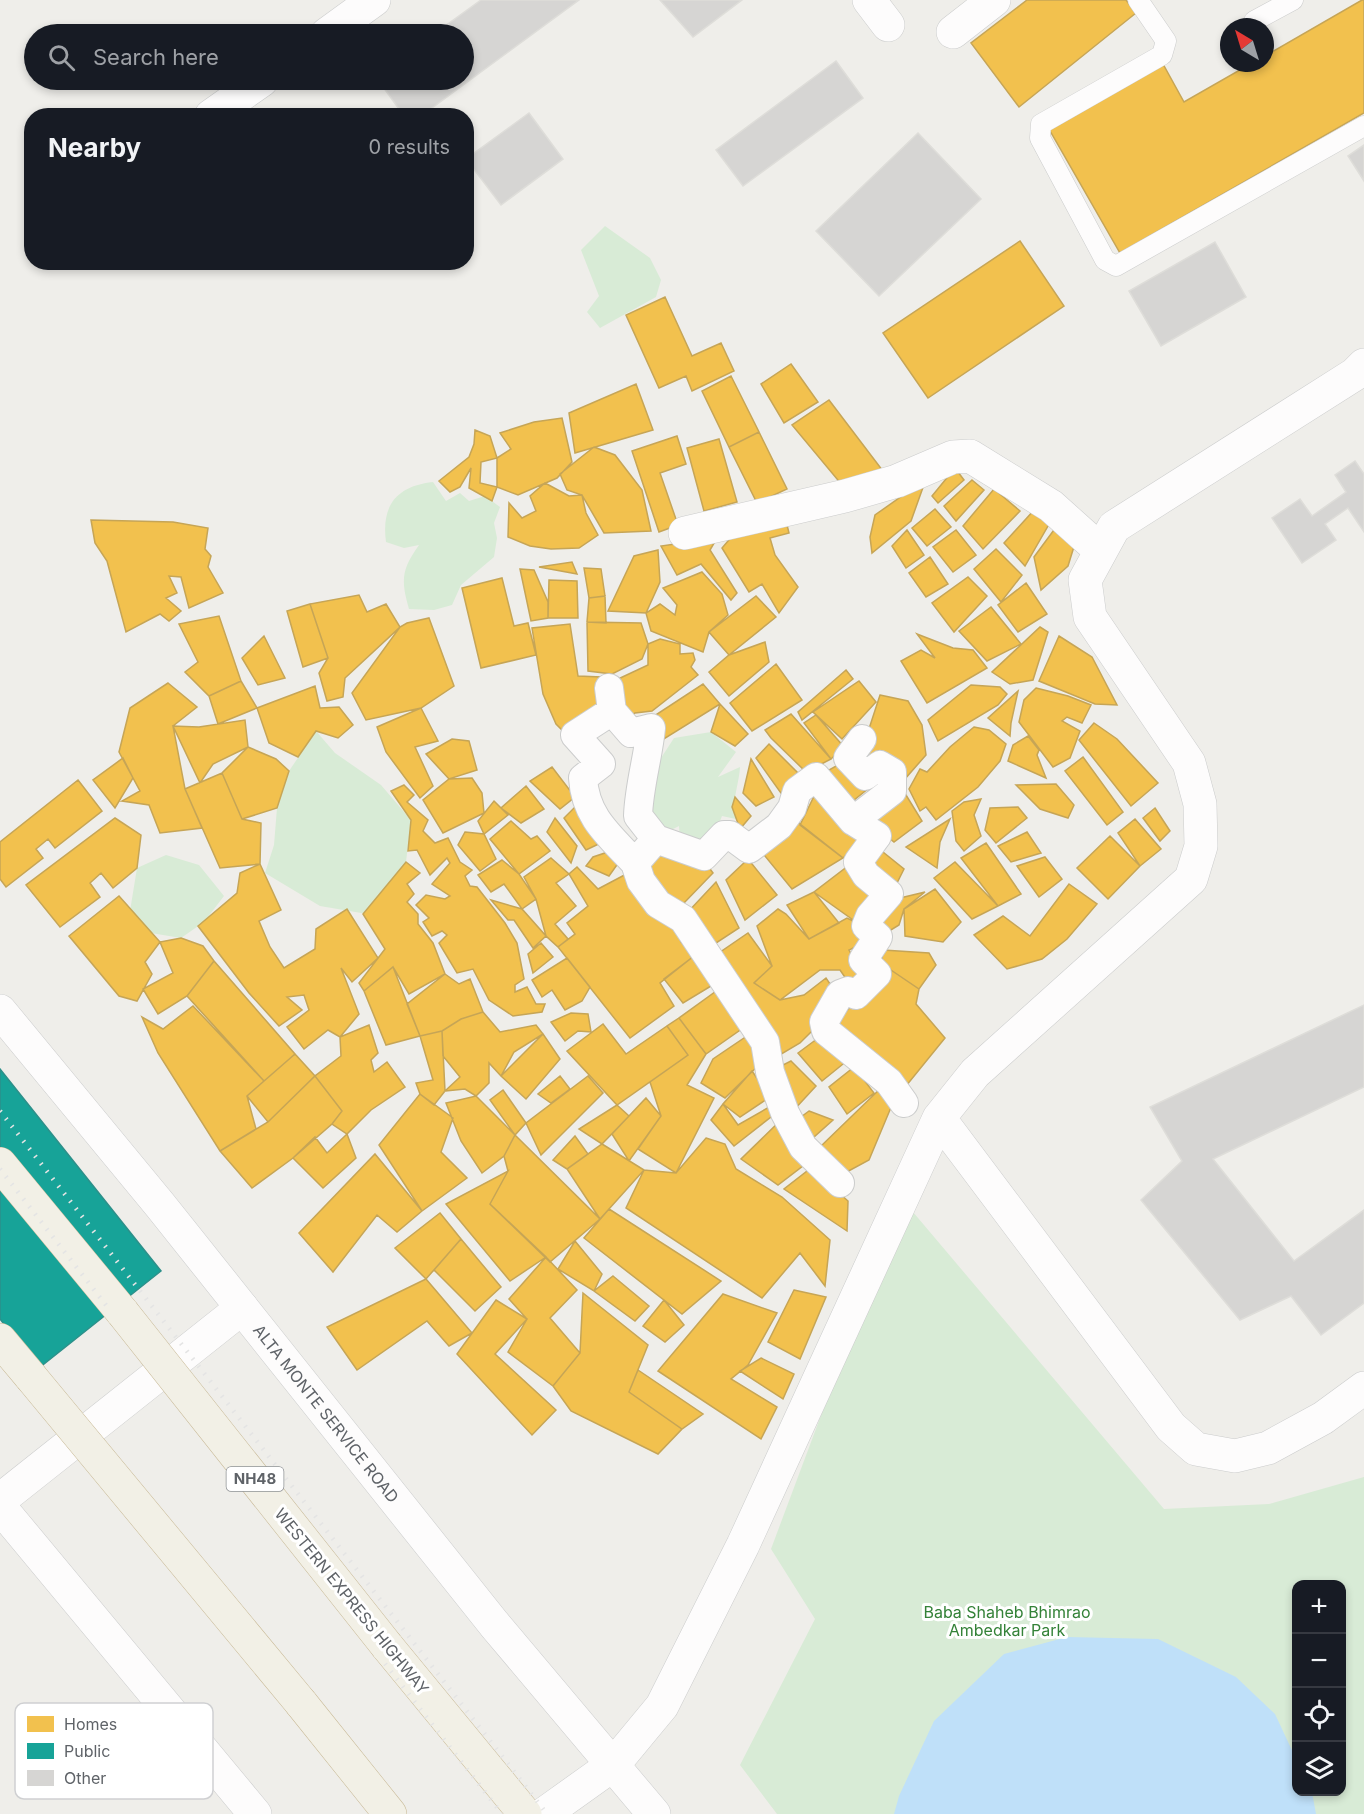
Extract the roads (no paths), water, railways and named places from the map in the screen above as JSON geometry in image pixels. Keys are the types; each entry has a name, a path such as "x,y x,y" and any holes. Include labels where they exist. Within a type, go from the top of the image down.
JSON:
{"highway":[{"name":"WESTERN EXPRESS HIGHWAY","path":"0,1164 123,1313 387,1646 525,1814"},
{"path":"0,1340 390,1814"}],"street":[{"path":"341,24 374,0"},
{"path":"953,32 994,0"},
{"path":"222,108 248,90"},
{"path":"544,1814 614,1764 662,1706 733,1565 939,1118 975,1073 1191,879 1201,846 1200,804 1190,763 1090,617 1085,580 1100,550 1114,527 1361,374"},
{"path":"685,532 845,496 897,481 953,457 970,456 1051,506 1100,550"},
{"path":"840,1184 803,1147 785,1113 770,1072 765,1042 683,919 658,904 641,881 635,862 602,827 584,798 583,778 601,764 575,735 611,700 631,733 651,728 648,759 639,792 638,816 656,839 704,856 724,835 730,834 749,849 779,826 792,808 796,791 816,777 853,821 877,836 858,862 866,875 889,894 870,916 866,926 878,937 864,960 877,974 856,995 848,991 840,994 824,1022 826,1030 889,1082 904,1103"},
{"path":"853,821 892,791 892,772 880,765 865,776 848,758 862,740"},
{"path":"635,862 656,839"},
{"name":"ALTA MONTE SERVICE ROAD","path":"0,1011 242,1308 494,1624 654,1814"},
{"path":"939,1118 1171,1427 1196,1449 1235,1456 1268,1448 1323,1418 1364,1388"},
{"path":"0,1500 242,1308"},
{"path":"0,1507 163,1703"},
{"path":"213,1763 255,1814"}],"lane":[{"path":"1138,0 1166,40 1162,55 1041,124 1040,138 1106,260 1116,266 1364,126"},
{"path":"1260,18 1293,0"}],"water":[{"path":"1067,1637 1158,1639 1236,1677 1275,1714 1292,1750 1292,1796 1313,1796 1316,1814 894,1814 899,1796 934,1721 1004,1654"}],"railway":[{"path":"0,1111 547,1814"},
{"path":"0,1169 502,1814"}],"park label":[{"name":"Baba Shaheb Bhimrao Ambedkar Park","path":"1007,1621"}]}
